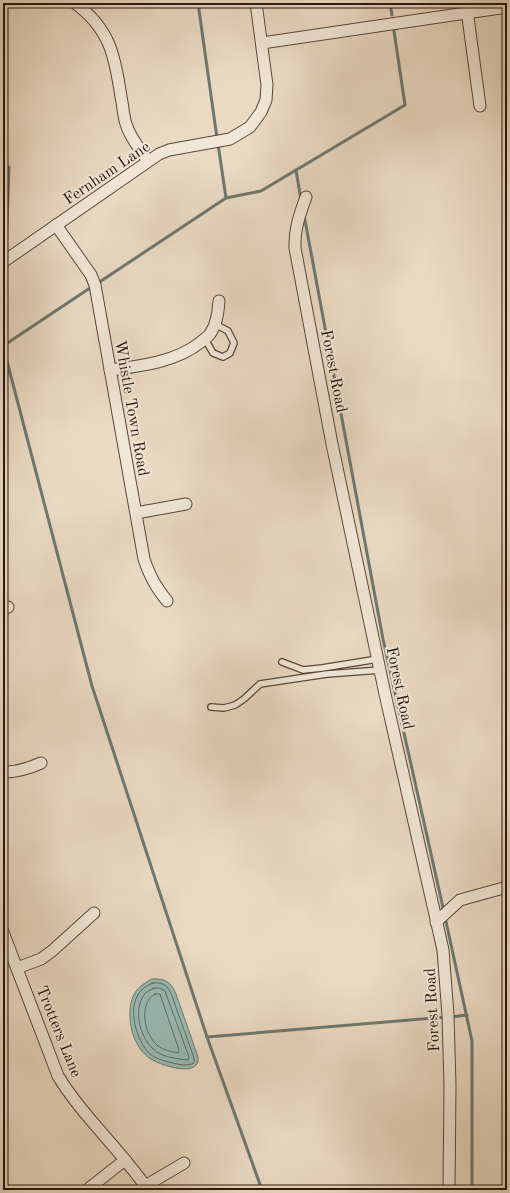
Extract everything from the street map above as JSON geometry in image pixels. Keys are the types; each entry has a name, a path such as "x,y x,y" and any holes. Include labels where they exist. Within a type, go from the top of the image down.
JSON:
{"street":[{"name":"Fernham Lane","path":"3,262 159,154 169,150 230,139 250,127 261,112 266,100 267,85 256,3"},
{"path":"81,5 100,27 109,42 117,66 125,123 131,137 148,161"},
{"path":"262,42 466,8 507,7"},
{"path":"466,8 480,106"},
{"name":"Forest Road","path":"306,196 294,236 295,248 332,444 379,664 443,950 448,1009 450,1085 449,1190"},
{"name":"Whistle Town Road","path":"56,225 91,275 95,285 144,559 155,586 167,601"},
{"path":"110,370 164,361 179,355 205,339 209,335 218,316 219,301"},
{"path":"136,513 186,504"},
{"path":"3,772 28,769 41,764"},
{"path":"436,922 460,900 507,887"},
{"path":"17,968 41,959 94,913"},
{"name":"Trotters Lane","path":"3,932 58,1076 70,1096 125,1160 146,1188"},
{"path":"88,1189 125,1160"},
{"path":"146,1188 184,1163"}],"lane":[{"path":"205,339 214,353 223,357 230,353 234,343 228,331 215,324"},
{"path":"282,662 302,670 379,664"},
{"path":"210,707 224,708 235,705 260,684 327,674 379,664"}],"water":[{"path":"152,979 164,980 172,986 176,994 198,1057 197,1064 193,1067 186,1069 178,1068 153,1060 143,1052 136,1042 130,1023 132,999 139,988"}],"waterway":[{"path":"198,3 217,138"},
{"path":"390,3 392,15"},
{"path":"98,283 226,198 261,191 405,105 394,31"},
{"path":"218,144 226,198"},
{"path":"3,167 9,167 6,251"},
{"path":"296,170 301,200"},
{"path":"304,215 383,639 444,912"},
{"path":"5,270 3,346 92,686 207,1037 262,1190"},
{"path":"3,346 93,286"},
{"path":"445,917 472,1041 472,1190"},
{"path":"451,1017 467,1015"},
{"path":"207,1037 446,1017"},
{"path":"3,1173 9,1190"}]}
